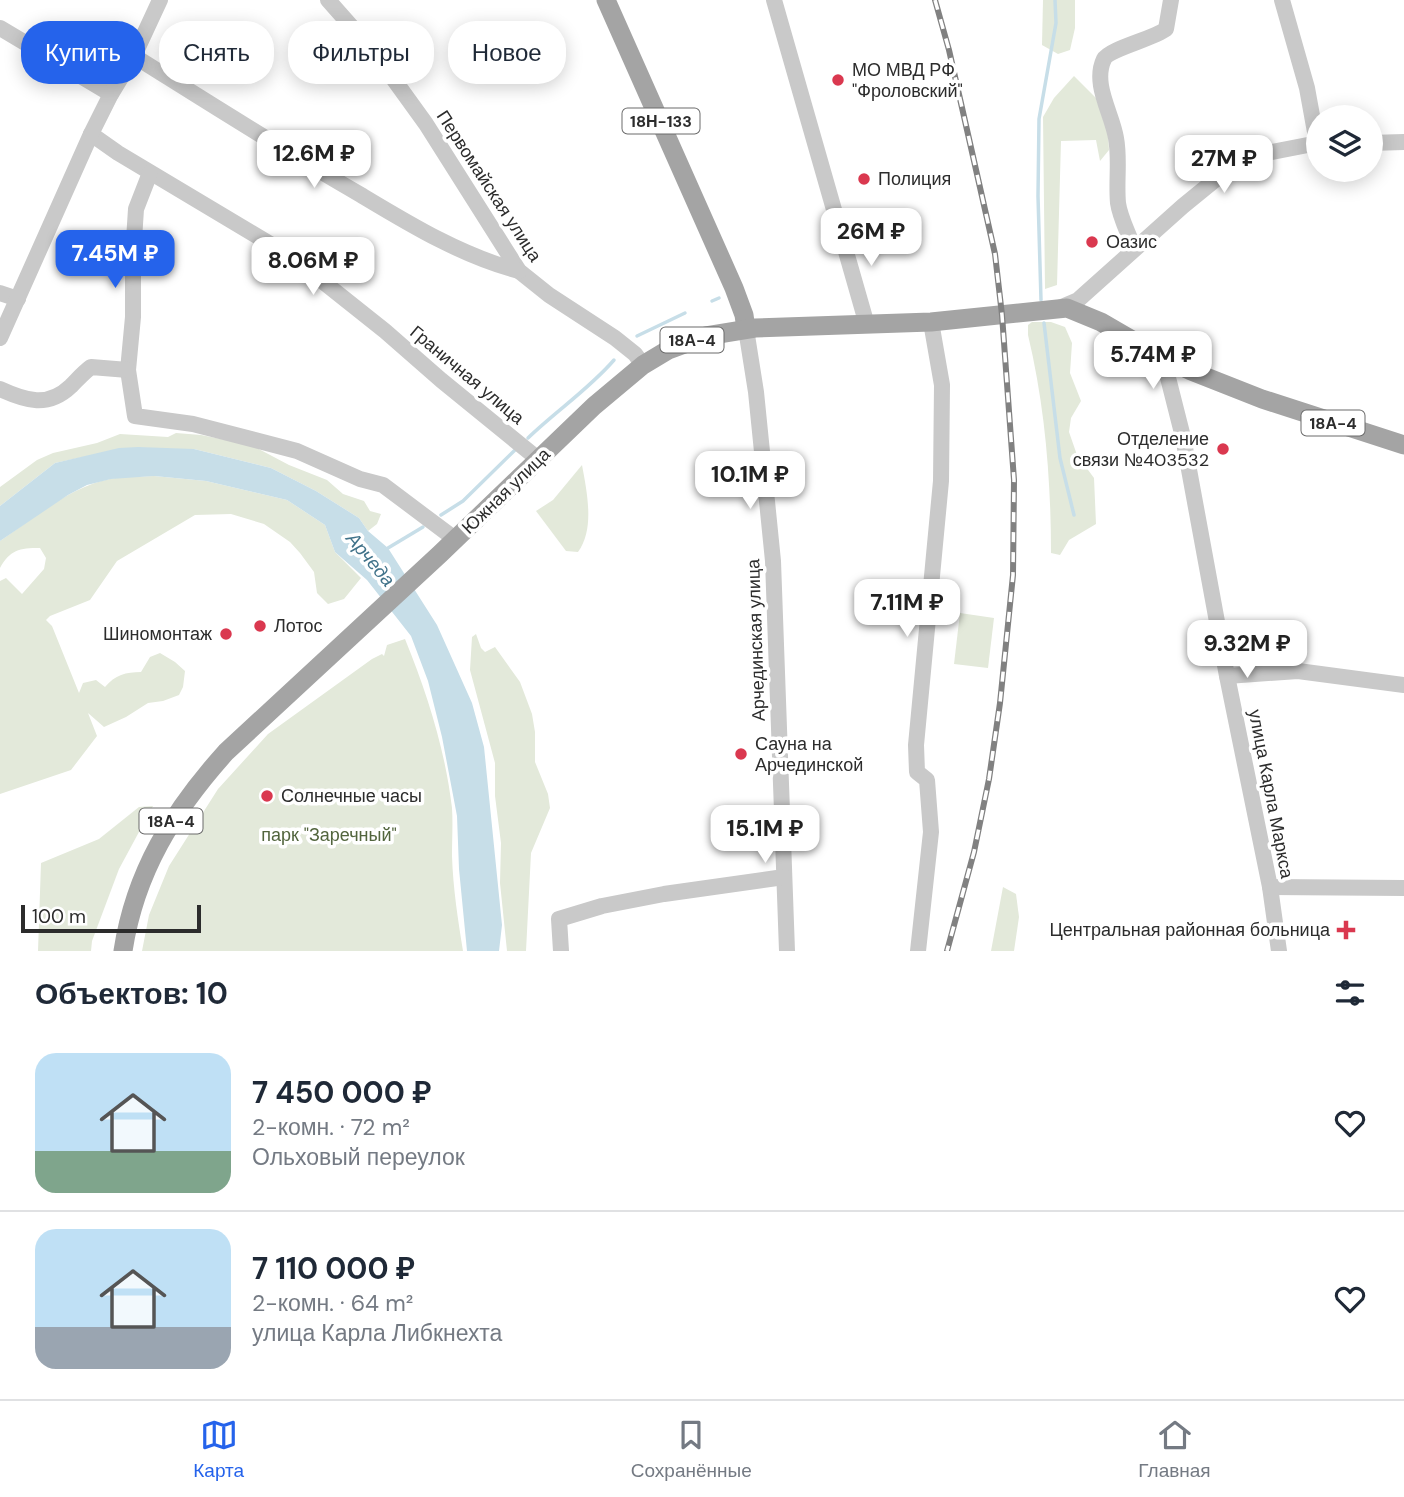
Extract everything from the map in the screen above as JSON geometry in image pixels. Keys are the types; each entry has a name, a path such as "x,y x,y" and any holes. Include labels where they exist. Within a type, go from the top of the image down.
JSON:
{"main road":[{"name":"18Н-133","path":"606,0 734,288 744,315 746,330"},
{"name":"18А-4","path":"1059,308 1067,307 1084,314 1163,358 1250,395 1404,445"},
{"name":"Южная улица","path":"123,951 126,928 153,855 167,826 198,783 226,752 456,539 594,406 643,365 668,350 693,340 746,330 931,322 1059,308"}],"street":[{"path":"145,32 160,0"},
{"name":"Первомайская улица","path":"328,0 374,52 419,114 519,271 549,295 615,338 635,354 643,365"},
{"path":"775,0 867,325"},
{"path":"1134,249 1118,206 1116,138 1102,92 1102,71 1104,59 1111,52 1157,36 1166,29 1171,0"},
{"path":"1282,0 1310,105"},
{"path":"0,28 111,94"},
{"path":"145,63 396,216 485,262 519,271"},
{"path":"0,338 91,134 117,84"},
{"name":"Граничная улица","path":"91,134 150,173 292,257 538,459"},
{"path":"1383,142 1404,142"},
{"path":"1059,308 1078,300 1219,174 1237,162 1306,145"},
{"path":"150,173 136,209 133,255 134,317 128,370 135,416 193,424 297,451 342,472 383,485 456,539"},
{"path":"0,293 18,299"},
{"path":"918,951 931,832 927,780 917,772 916,745 941,468 942,385 931,322"},
{"name":"Арчединская улица","path":"746,330 756,392 773,561 787,951"},
{"name":"улица Карла Маркса","path":"1163,358 1181,426 1227,676 1270,887 1279,951"},
{"path":"0,389 29,401 50,401 61,396 91,367 128,370"},
{"path":"1227,676 1298,671 1404,685"},
{"path":"561,951 559,919 602,906 664,894 784,877"},
{"path":"1270,887 1404,888"}],"green space":[{"path":"1043,0 1075,0 1075,28 1070,50 1058,54 1042,45"},
{"path":"1074,76 1096,98 1108,134 1109,150 1100,161 1096,140 1061,141 1057,285 1045,289 1043,117 1054,98"},
{"path":"1032,322 1051,322 1065,327 1072,343 1070,373 1081,401 1071,418 1069,432 1077,455 1094,478 1096,524 1069,540 1060,555 1051,553 1046,443 1028,335 1028,325"},
{"path":"176,433 251,445 289,465 327,480 343,494 364,501 370,511 381,514 377,524 368,531 359,518 316,491 271,468 194,449 83,457 55,463 0,506 0,487 37,460 53,453 97,443 120,434 168,437"},
{"path":"582,465 588,510 586,533 578,552 566,551 536,511 553,500"},
{"path":"154,476 206,481 287,500 325,525 335,552 361,578 344,599 328,604 317,593 314,572 290,542 264,524 231,514 195,515 117,561 90,600 46,620 52,626 79,693 83,683 96,680 105,687 121,675 141,672 150,657 160,653 185,671 179,695 148,703 104,727 88,713 97,736 71,770 0,794 0,581 6,578 22,594 44,569 46,558 40,548 21,550 8,557 0,568 0,541 52,504 80,489 115,478"},
{"path":"960,613 994,618 988,668 954,664"},
{"path":"476,634 481,648 485,652 495,647 520,682 532,714 535,762 548,794 550,808 531,853 526,951 507,951 500,883 501,843 495,796 495,763 470,670 472,637"},
{"name":"парк \"Заречный\"","path":"405,639 421,680 445,764 452,808 453,880 463,951 142,951 149,915 169,866 218,789 268,734 372,659 382,654 384,656 387,645"},
{"path":"153,806 119,869 92,941 91,951 38,951 41,863 99,839 139,807"},
{"path":"1003,887 1016,894 1019,917 1014,951 991,951"}],"water":[{"name":"Арчеда","path":"119,448 194,449 271,468 316,491 359,518 368,531 388,548 437,625 472,703 484,747 502,925 499,951 467,951 457,816 428,681 411,636 367,580 335,552 325,525 287,500 206,481 154,476 111,479 87,485 0,541 0,506 55,463"}],"waterway":[{"path":"1041,300 1039,119 1056,23 1055,0"},
{"path":"712,301 719,298"},
{"path":"637,336 685,313"},
{"path":"1044,323 1060,458 1074,515"},
{"path":"528,438 594,381 614,360"},
{"path":"441,515 463,501 515,450"},
{"name":"Арчеда","path":"388,548 423,527"}],"railway":[{"path":"935,0 949,50 995,254 1014,480 1013,575 1000,703 989,779 974,852 947,951"}],"place":[{"name":"МО МВД РФ \"Фроловский\"","path":"838,80"},
{"name":"Полиция","path":"864,179"},
{"name":"Оазис","path":"1092,242"},
{"name":"Отделение связи №403532","path":"1223,449"},
{"name":"Лотос","path":"260,626"},
{"name":"Шиномонтаж","path":"226,634"},
{"name":"Сауна на Арчединской","path":"741,754"},
{"name":"Солнечные часы","path":"267,796"},
{"name":"Центральная районная больница","path":"1346,930"}]}
